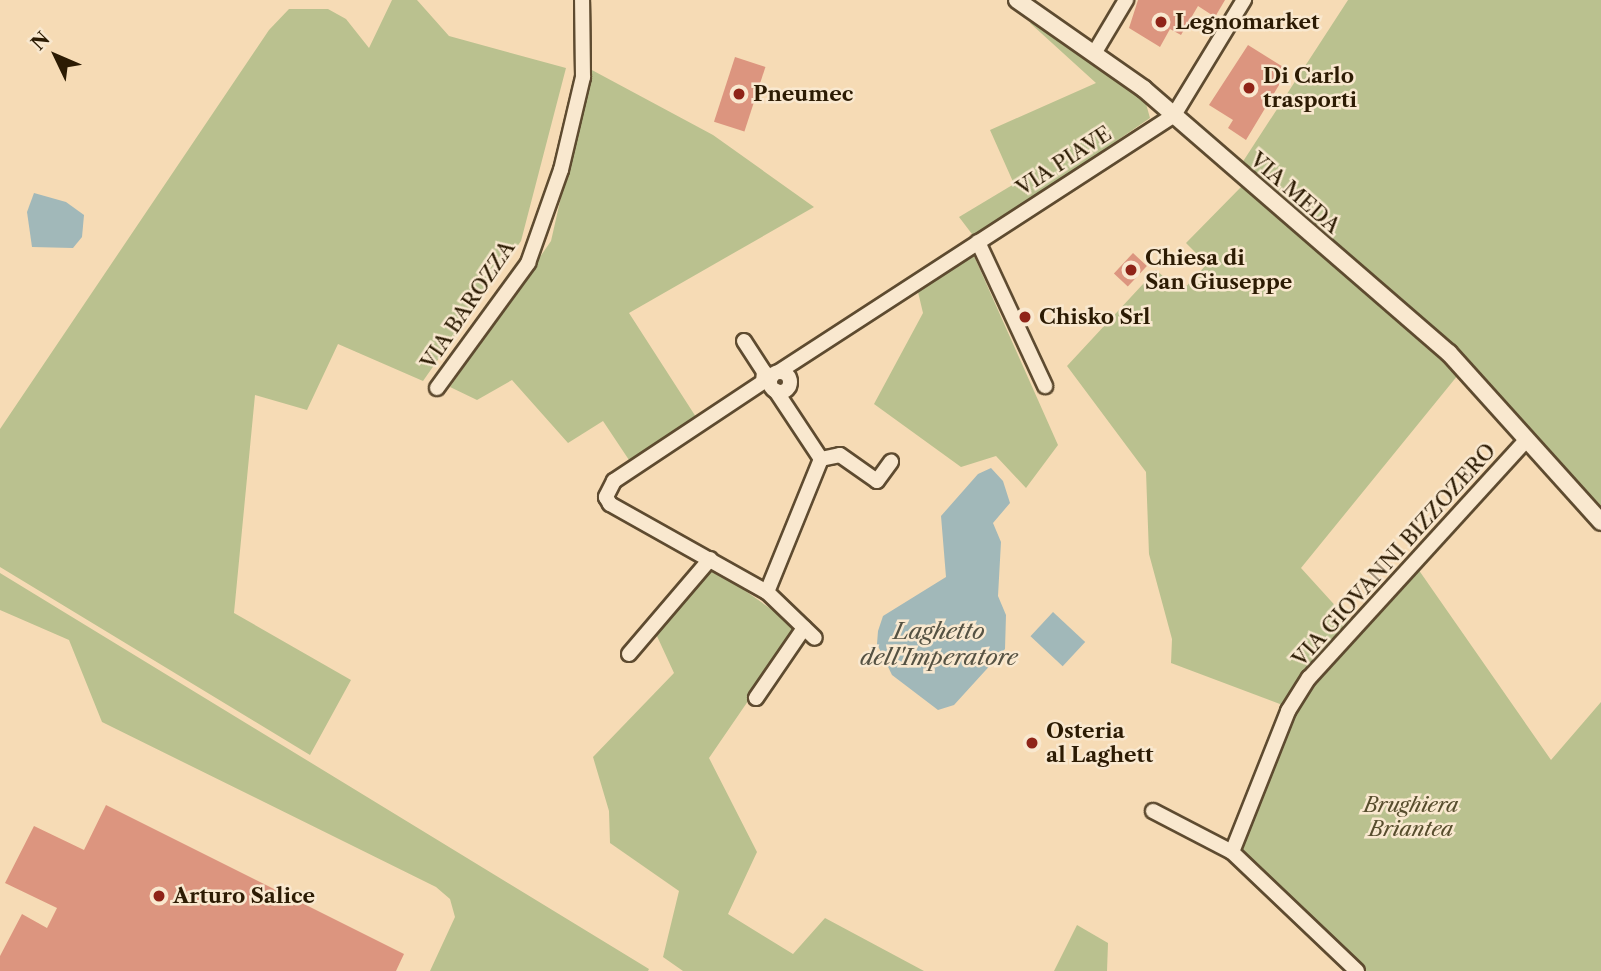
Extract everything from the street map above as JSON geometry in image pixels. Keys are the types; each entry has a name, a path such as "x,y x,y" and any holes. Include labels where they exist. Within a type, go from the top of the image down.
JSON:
{"street":[{"name":"VIA BAROZZA","path":"437,388 528,263 561,170 583,77 582,0"},
{"name":"VIA MEDA","path":"1017,0 1095,52 1174,115 1449,353 1601,522"},
{"path":"1095,52 1126,0"},
{"path":"1174,115 1244,0"},
{"name":"VIA PIAVE","path":"710,559 610,504 606,490 614,481 780,382 978,242 1174,115"},
{"path":"978,242 1045,386"},
{"path":"744,341 764,372 780,382 821,459"},
{"name":"VIA GIOVANNI BIZZOZERO","path":"1233,852 1288,711 1309,678 1527,439"},
{"path":"821,459 840,455 877,481 891,462"},
{"path":"766,593 821,459"},
{"path":"629,654 710,559 766,593 810,633 756,698"},
{"path":"1153,811 1233,852 1357,971"}],"green space":[{"path":"392,0 417,0 449,36 566,68 521,241 423,381 338,344 307,410 255,395 234,613 351,680 310,755 0,567 0,429 269,30 289,9 328,9 346,19 369,48"},
{"path":"1348,0 1601,0 1601,515 1514,416 1242,163"},
{"path":"1035,18 1145,100 1150,118 975,238 959,217 1014,184 990,130 1096,83 1030,23"},
{"path":"590,69 713,135 814,207 629,313 696,417 629,460 603,421 568,443 512,380 477,400 450,387 551,241"},
{"name":"Brughiera Briantea","path":"1242,186 1458,375 1301,568 1351,623 1409,556 1551,760 1601,702 1601,971 1366,971 1236,862 1293,709 1171,663 1172,639 1149,554 1146,472 1067,366 1156,270 1181,292 1207,264 1186,243"},
{"path":"974,256 1058,445 1026,488 996,456 961,467 874,404 923,313 918,292"},
{"path":"710,566 798,628 709,758 757,852 728,914 793,954 825,918 924,971 683,971 663,957 679,891 610,843 609,811 593,757 674,673 656,634"},
{"path":"0,573 649,969 648,971 430,971 455,917 450,899 436,887 102,722 69,640 0,610"},
{"path":"1077,925 1108,943 1107,971 1054,971"}],"water":[{"path":"34,193 66,202 84,215 82,237 73,248 32,247 27,212"},
{"name":"Laghetto dell'Imperatore","path":"991,468 1003,481 1010,503 993,523 1001,542 998,596 1006,615 1005,649 954,705 938,710 892,675 877,644 878,631 883,616 946,577 941,516 978,474"},
{"path":"1053,612 1085,642 1063,666 1030,636"}],"building":[{"name":"Legnomarket","path":"1138,0 1225,0 1215,17 1198,6 1181,35 1170,29 1160,47 1129,28"},
{"name":"Di Carlo trasporti","path":"1248,45 1288,70 1246,140 1228,128 1233,120 1209,105"},
{"name":"Pneumec","path":"735,57 765,67 744,132 714,122"},
{"name":"Chiesa di San Giuseppe","path":"1133,253 1147,266 1128,286 1114,273"},
{"name":"Arturo Salice","path":"106,805 404,954 396,971 0,971 0,956 22,914 47,928 57,908 5,883 34,826 84,850"}],"place":[{"name":"Legnomarket","path":"1161,22"},
{"name":"Di Carlo trasporti","path":"1249,88"},
{"name":"Pneumec","path":"739,94"},
{"name":"Chiesa di San Giuseppe","path":"1131,270"},
{"name":"Chisko Srl","path":"1025,317"},
{"name":"Osteria al Laghett","path":"1032,743"},
{"name":"Arturo Salice","path":"159,896"}]}
